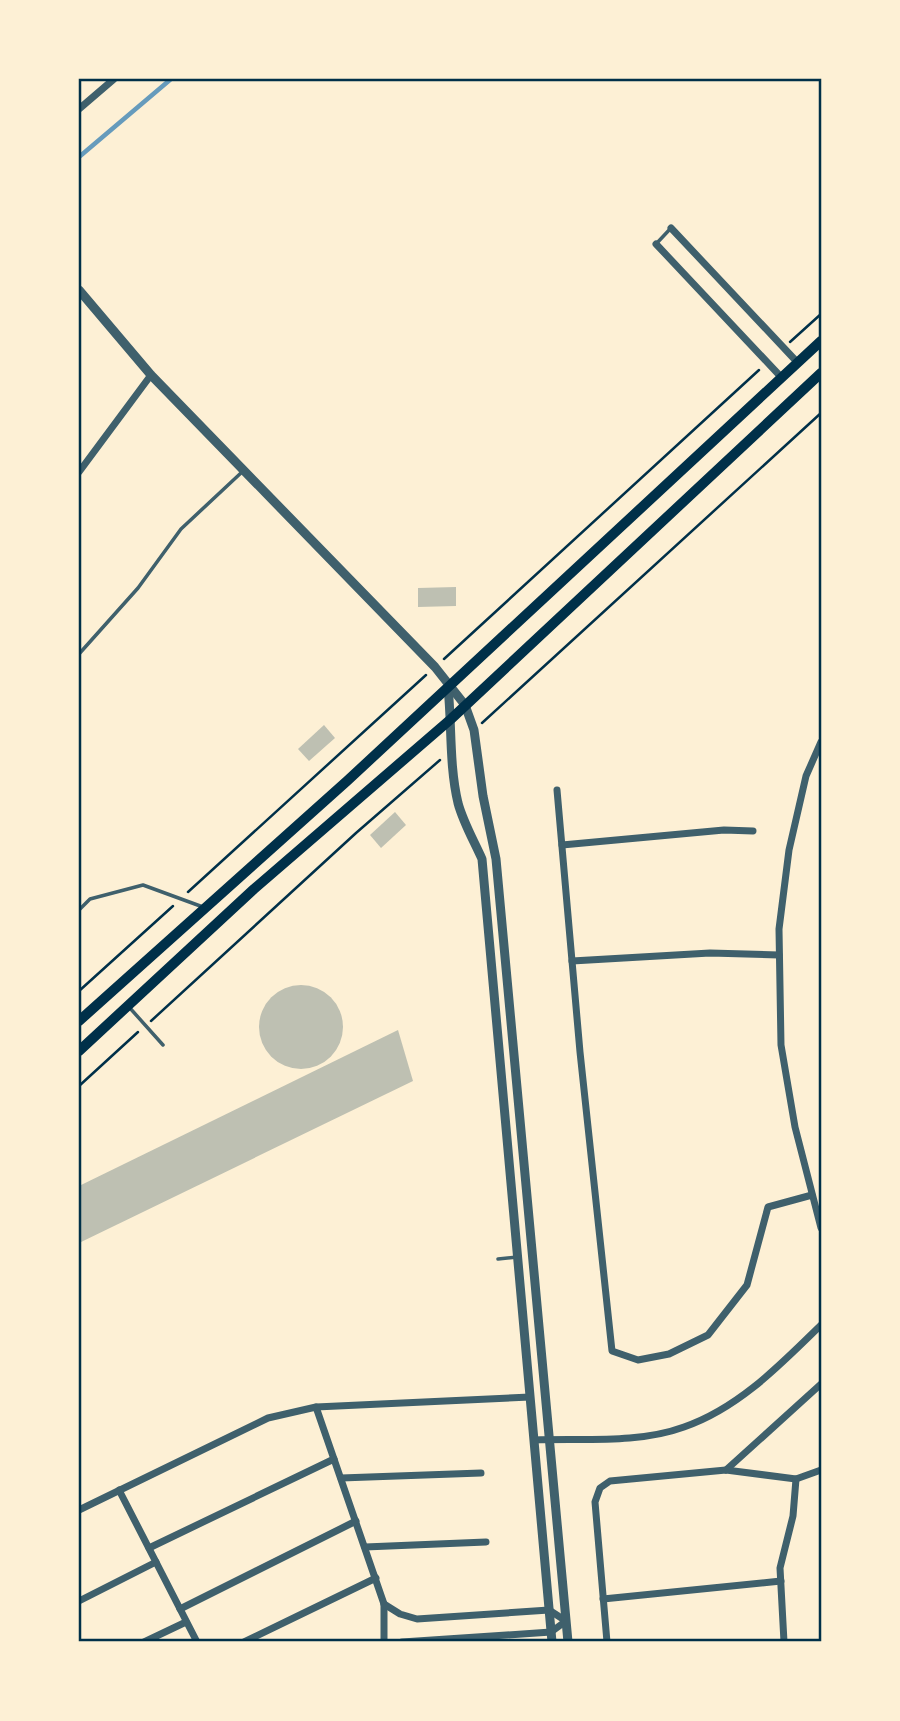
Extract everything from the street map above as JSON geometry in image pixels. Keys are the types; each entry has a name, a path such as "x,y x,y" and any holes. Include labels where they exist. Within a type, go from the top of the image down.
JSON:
{"main road":[{"path":"79,1021 448,687 821,341"},
{"path":"79,1051 254,889 451,719 821,373"}],"street":[{"path":"79,109 114,79"},
{"path":"671,228 798,363"},
{"path":"656,244 782,378"},
{"path":"79,290 151,375 435,667 448,687 465,705 474,730 483,796 496,859 568,1642"},
{"path":"79,472 151,375"},
{"path":"448,687 451,751 458,805 482,859 552,1642"},
{"path":"821,742 806,776 789,850 779,929 781,1045 795,1127 821,1228"},
{"path":"557,790 612,1351 638,1360 669,1354 708,1335 747,1285 768,1207 812,1195"},
{"path":"562,845 724,830 753,831"},
{"path":"572,961 697,954 779,956"},
{"path":"519,1257 533,1255"},
{"path":"534,1440 639,1437 683,1428 725,1409 776,1368 821,1325"},
{"path":"726,1470 821,1384"},
{"path":"79,1510 268,1418 316,1407 530,1397"},
{"path":"316,1407 384,1604 384,1642"},
{"path":"149,1548 334,1459"},
{"path":"607,1642 595,1502 600,1488 610,1481 726,1470 796,1479 821,1470"},
{"path":"341,1478 481,1473"},
{"path":"784,1642 780,1568 793,1516 796,1479"},
{"path":"119,1490 197,1642"},
{"path":"180,1609 356,1521"},
{"path":"365,1547 486,1542"},
{"path":"79,1601 156,1562"},
{"path":"244,1642 376,1578"},
{"path":"604,1599 781,1581"},
{"path":"384,1604 400,1614 417,1619 549,1610 566,1621"},
{"path":"402,1642 551,1632 566,1621"},
{"path":"144,1642 186,1622"}],"lane":[{"path":"656,244 671,228"},
{"path":"79,654 138,589 181,529 244,470"},
{"path":"79,910 90,900 143,885 205,908"},
{"path":"128,1007 163,1045"},
{"path":"498,1259 519,1257"}],"path":[{"path":"783,348 821,314"},
{"path":"79,991 767,363"}],"building":[{"path":"456,587 456,606 418,607 418,588"},
{"path":"324,725 335,738 309,761 298,749"},
{"path":"395,812 406,825 381,848 370,835"},
{"path":"301,985 317,988 331,997 340,1011 343,1027 340,1043 331,1057 317,1066 301,1069 285,1066 271,1057 262,1043 259,1027 262,1011 271,997 285,988"},
{"path":"398,1030 413,1081 79,1243 79,1186"}],"waterway":[{"path":"79,157 171,79"}]}
